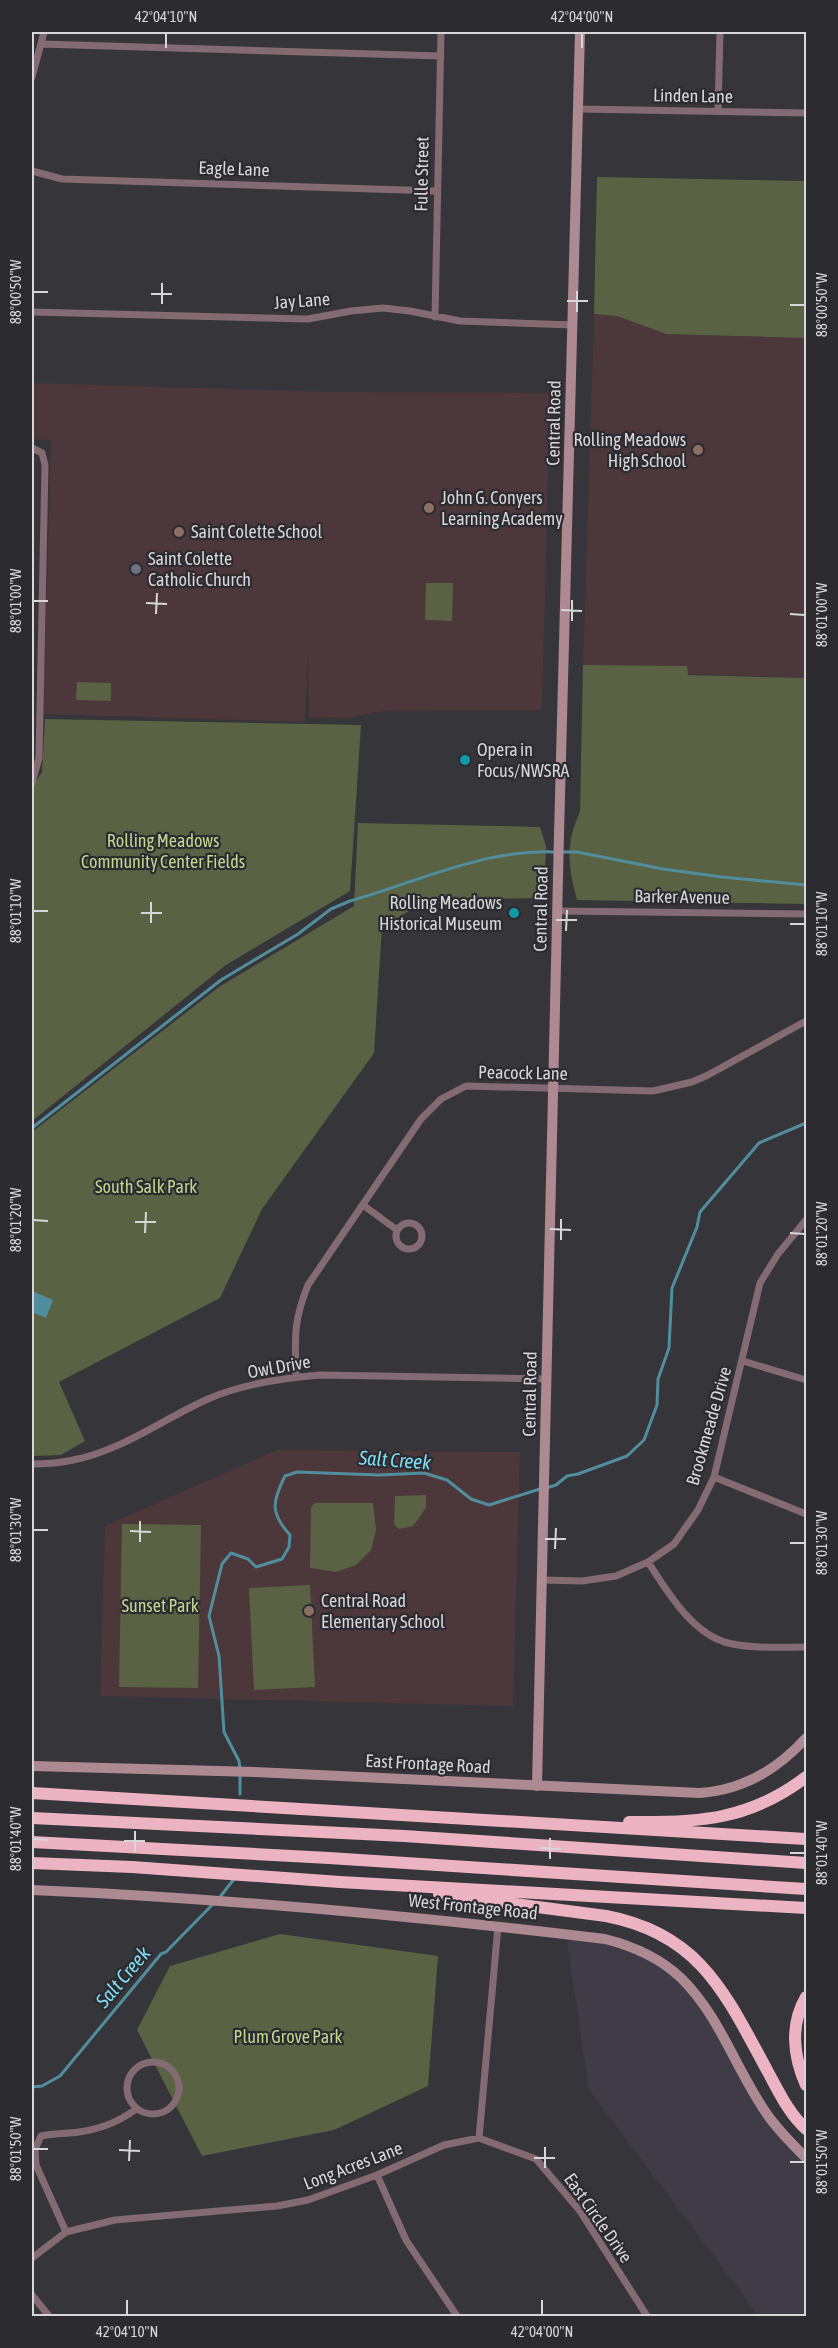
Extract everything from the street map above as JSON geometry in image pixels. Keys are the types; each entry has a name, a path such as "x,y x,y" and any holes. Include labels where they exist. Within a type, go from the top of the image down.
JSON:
{"highway":[{"path":"547,1824 685,1822 713,1818 740,1813 765,1803 807,1777"},
{"path":"32,1793 807,1839"},
{"path":"32,1818 404,1836 807,1863"},
{"path":"32,1842 328,1858 807,1889"},
{"path":"32,1863 132,1867 340,1882 807,1908"},
{"path":"340,1882 606,1916 630,1920 661,1932 686,1950 717,1985 783,2099 807,2129"},
{"path":"807,1997 798,2016 795,2038 796,2053 807,2085"}],"street":[{"path":"32,76 44,32"},
{"name":"Fulle Street","path":"435,317 441,32"},
{"name":"Central Road","path":"537,1786 580,32"},
{"path":"718,111 720,32"},
{"path":"41,44 441,56"},
{"name":"Linden Lane","path":"579,109 807,113"},
{"name":"Eagle Lane","path":"32,171 62,179 436,191"},
{"name":"Jay Lane","path":"32,312 308,319 351,311 383,309 410,311 460,321 573,325"},
{"path":"32,448 42,453 45,465 39,758 32,783"},
{"name":"Barker Avenue","path":"558,911 807,914"},
{"name":"Peacock Lane","path":"296,1377 294,1332 308,1285 422,1119 450,1093 466,1086 653,1091 693,1082 807,1021"},
{"path":"363,1205 397,1230"},
{"name":"Brookmeade Drive","path":"542,1580 582,1581 616,1576 648,1562 674,1544 698,1510 714,1477 760,1283 778,1254 807,1221"},
{"path":"403,1224 416,1225 422,1231 421,1242 411,1250 401,1248 395,1239 397,1230 403,1224"},
{"path":"743,1361 807,1380"},
{"name":"Owl Drive","path":"32,1464 72,1460 96,1454 210,1398 296,1377 320,1375 547,1379"},
{"path":"714,1477 807,1514"},
{"path":"648,1562 686,1616 713,1637 727,1643 747,1646 807,1647"},
{"name":"East Frontage Road","path":"32,1766 255,1772 686,1793 718,1791 760,1776 786,1758 807,1738"},
{"name":"West Frontage Road","path":"32,1890 384,1914 605,1939 633,1948 669,1968 692,1990 708,2012 768,2116 807,2158"},
{"path":"479,2138 498,1926"},
{"path":"157,2062 172,2070 179,2086 175,2103 161,2114 153,2115 136,2109 127,2095 129,2078 133,2071 140,2065 157,2062"},
{"path":"66,2232 36,2165 35,2149 41,2136 54,2133 78,2133 104,2126 122,2120 136,2109"},
{"name":"Long Acres Lane","path":"32,2258 66,2232 115,2220 277,2206 308,2200 377,2175 444,2145 479,2138"},
{"name":"East Circle Drive","path":"479,2138 536,2159 580,2211 647,2316"},
{"path":"377,2175 406,2240 457,2316"},
{"path":"32,2295 49,2316"}],"shaded area":[{"name":"Rolling Meadows High School","path":"594,314 617,316 666,334 806,338 806,678 687,674 687,667 583,665"},
{"path":"32,383 335,392 550,393 542,710 382,711 347,718 309,717 308,649 305,722 43,714 51,440 32,439"},
{"name":"Central Road Elementary School","path":"277,1450 520,1452 513,1706 100,1696 105,1526"},
{"path":"566,1934 620,1943 681,1978 768,2116 806,2158 806,2316 759,2316 589,2090"}],"green space":[{"path":"597,177 806,181 806,338 666,334 617,316 594,314"},
{"path":"426,583 453,583 452,621 425,620"},
{"path":"583,665 687,666 688,675 806,678 806,904 577,900 570,866 570,845 580,812"},
{"path":"77,682 111,683 111,701 76,700"},
{"name":"Rolling Meadows Community Center Fields","path":"45,719 361,725 350,891 226,965 32,1121 32,787 42,772"},
{"name":"South Salk Park","path":"358,823 540,827 546,846 544,898 461,899 414,908 382,927 374,1053 262,1209 220,1298 59,1382 85,1441 61,1455 32,1456 32,1132 219,987 354,906"},
{"path":"426,1495 426,1508 413,1526 399,1529 394,1524 395,1496"},
{"path":"315,1503 373,1503 376,1530 371,1550 356,1565 336,1572 310,1568 311,1507"},
{"name":"Sunset Park","path":"122,1524 201,1525 198,1688 119,1687"},
{"path":"310,1585 315,1687 254,1690 249,1588"},
{"name":"Plum Grove Park","path":"280,1934 438,1956 428,2086 334,2130 202,2156 137,2030 170,1966"}],"water":[{"path":"32,1291 53,1300 46,1318 32,1312"}],"waterway":[{"path":"32,1128 221,980 298,934 331,909 477,861 529,852 555,852"},
{"path":"561,852 577,852 663,869 722,877 806,885"},
{"name":"Salt Creek","path":"546,1488 556,1485 567,1476 627,1456 644,1440 657,1405 658,1379 669,1348 672,1288 697,1227 700,1212 759,1143 806,1123"},
{"name":"Salt Creek","path":"240,1769 239,1761 224,1732 219,1656 209,1616 222,1564 231,1553 248,1559 256,1567 282,1559 289,1547 290,1535 279,1520 275,1507 277,1493 285,1476 297,1472 379,1475 424,1473 447,1480 471,1499 489,1505 540,1489"},
{"name":"Salt Creek","path":"240,1775 240,1794"},
{"name":"Salt Creek","path":"220,1897 234,1879"},
{"name":"Salt Creek","path":"32,2087 42,2086 60,2076 161,1954 166,1952 213,1904"}],"place":[{"name":"Rolling Meadows High School","path":"698,450"},
{"name":"John G. Conyers Learning Academy","path":"429,508"},
{"name":"Saint Colette School","path":"179,532"},
{"name":"Saint Colette Catholic Church","path":"136,569"},
{"name":"Opera in Focus/NWSRA","path":"465,760"},
{"name":"Rolling Meadows Historical Museum","path":"514,913"},
{"name":"Central Road Elementary School","path":"309,1611"}]}
